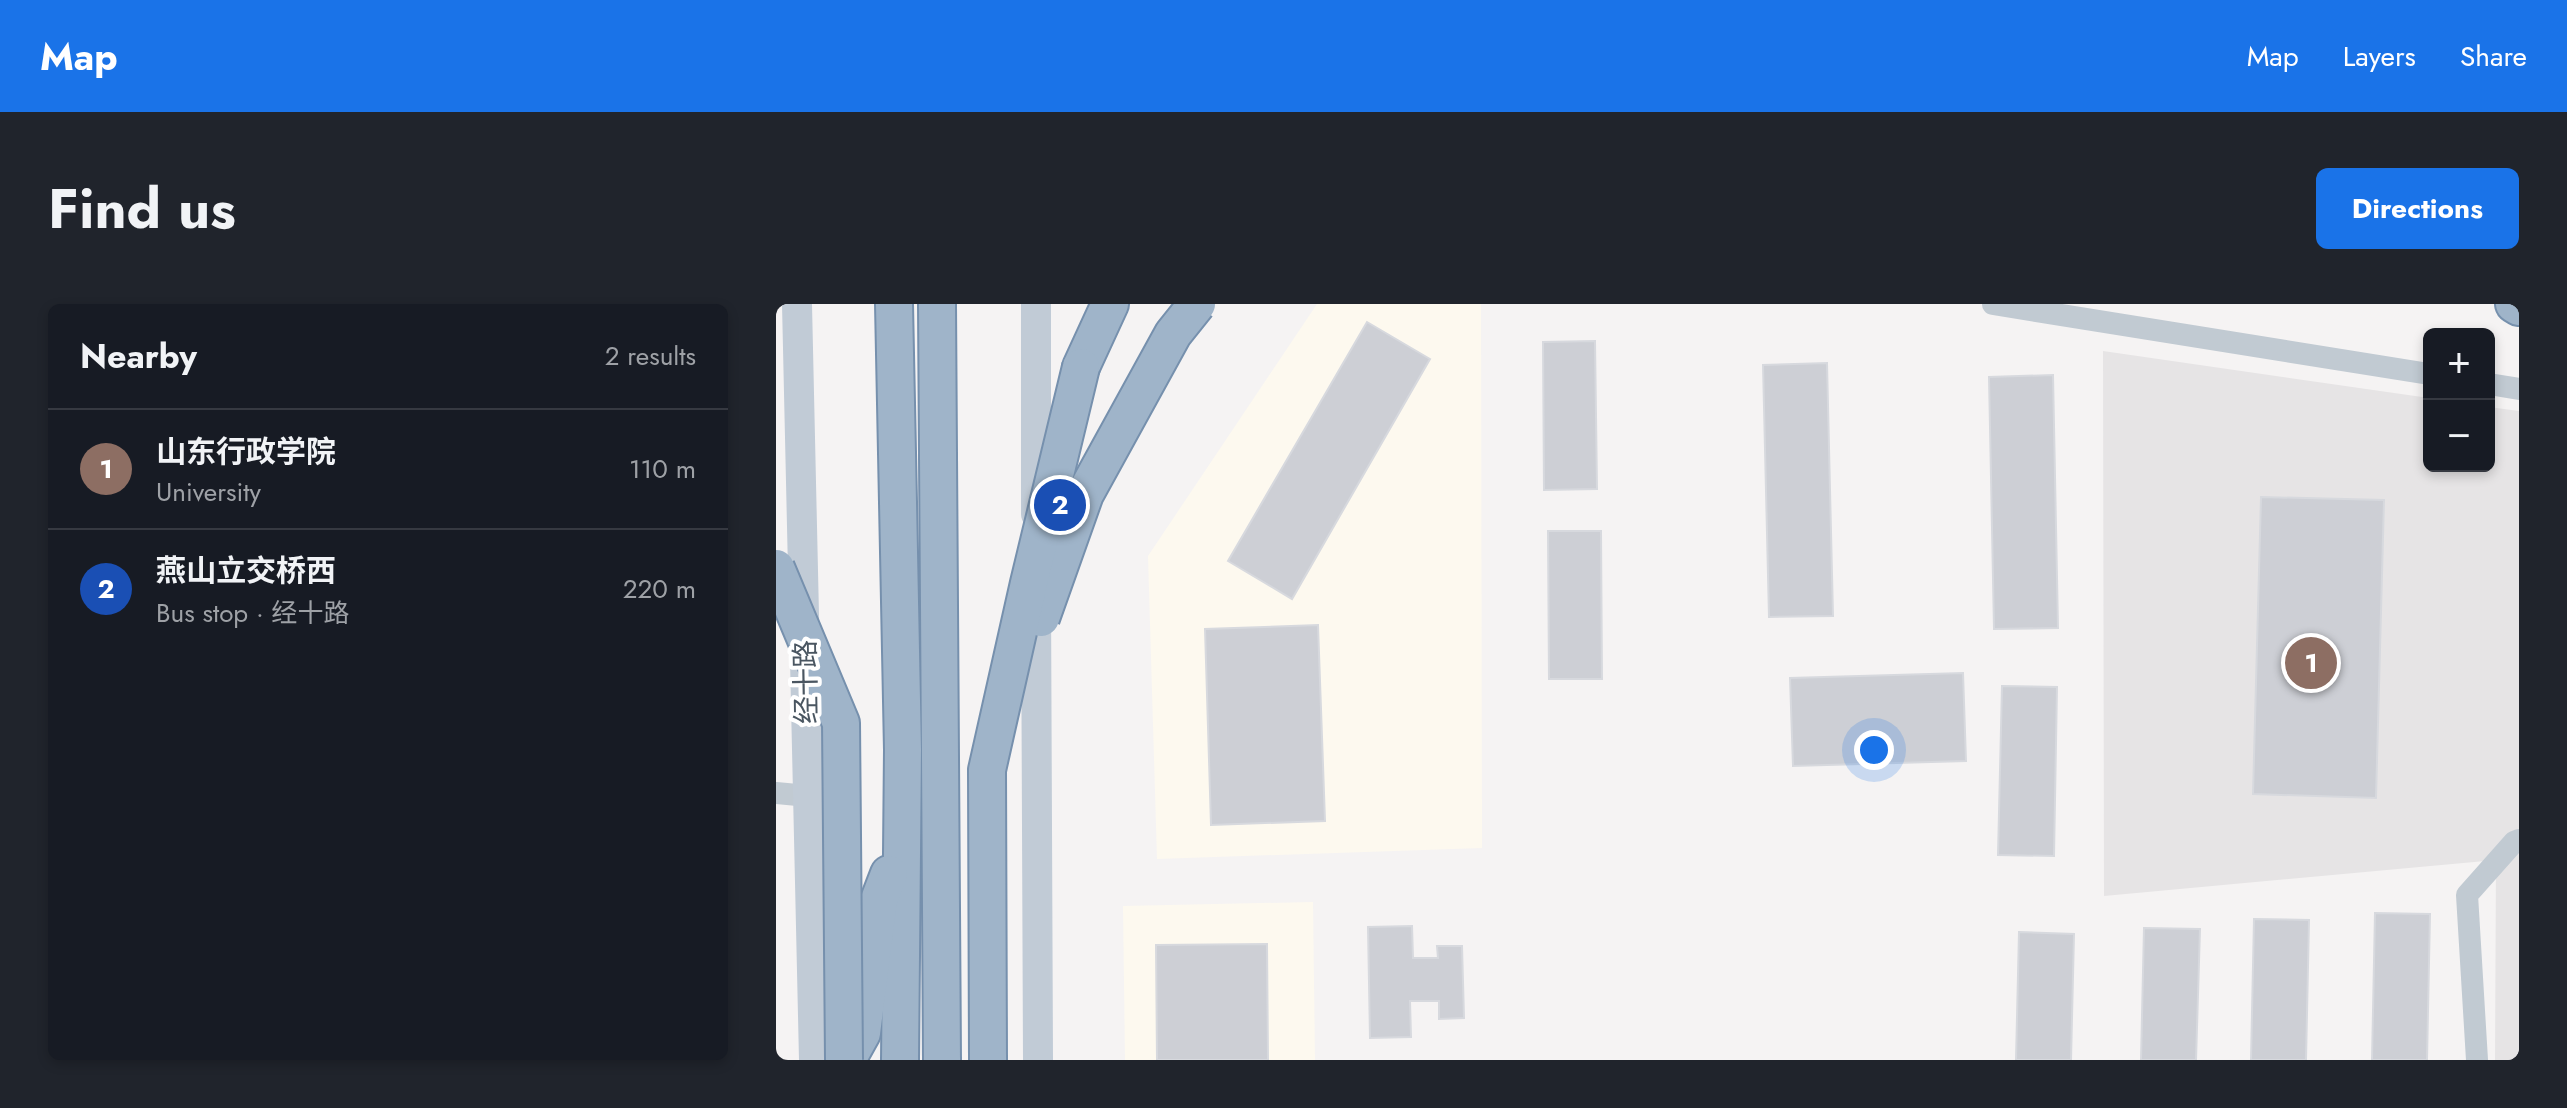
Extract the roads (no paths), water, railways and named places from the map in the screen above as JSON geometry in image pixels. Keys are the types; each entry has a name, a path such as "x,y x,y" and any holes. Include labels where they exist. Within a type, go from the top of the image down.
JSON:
{"highway":[{"path":"894,304 903,750 900,1060"},
{"path":"937,304 942,1060"},
{"path":"988,1060 987,770 1081,367 1110,304"},
{"path":"987,770 1085,494 1173,334 1197,304"},
{"path":"776,568 841,723 846,1060"},
{"path":"846,1060 862,1033 879,900 902,838"}],"main road":[{"name":"经十路","path":"797,304 814,1060"},
{"path":"1036,304 1038,1060"}],"street":[{"path":"1993,304 2423,373"},
{"path":"2495,385 2519,389"},
{"path":"776,793 808,796"},
{"path":"2477,1060 2467,895 2519,840"}],"place":[{"name":"燕山立交桥西","path":"1060,505"},
{"name":"山东行政学院","path":"2311,663"}]}
